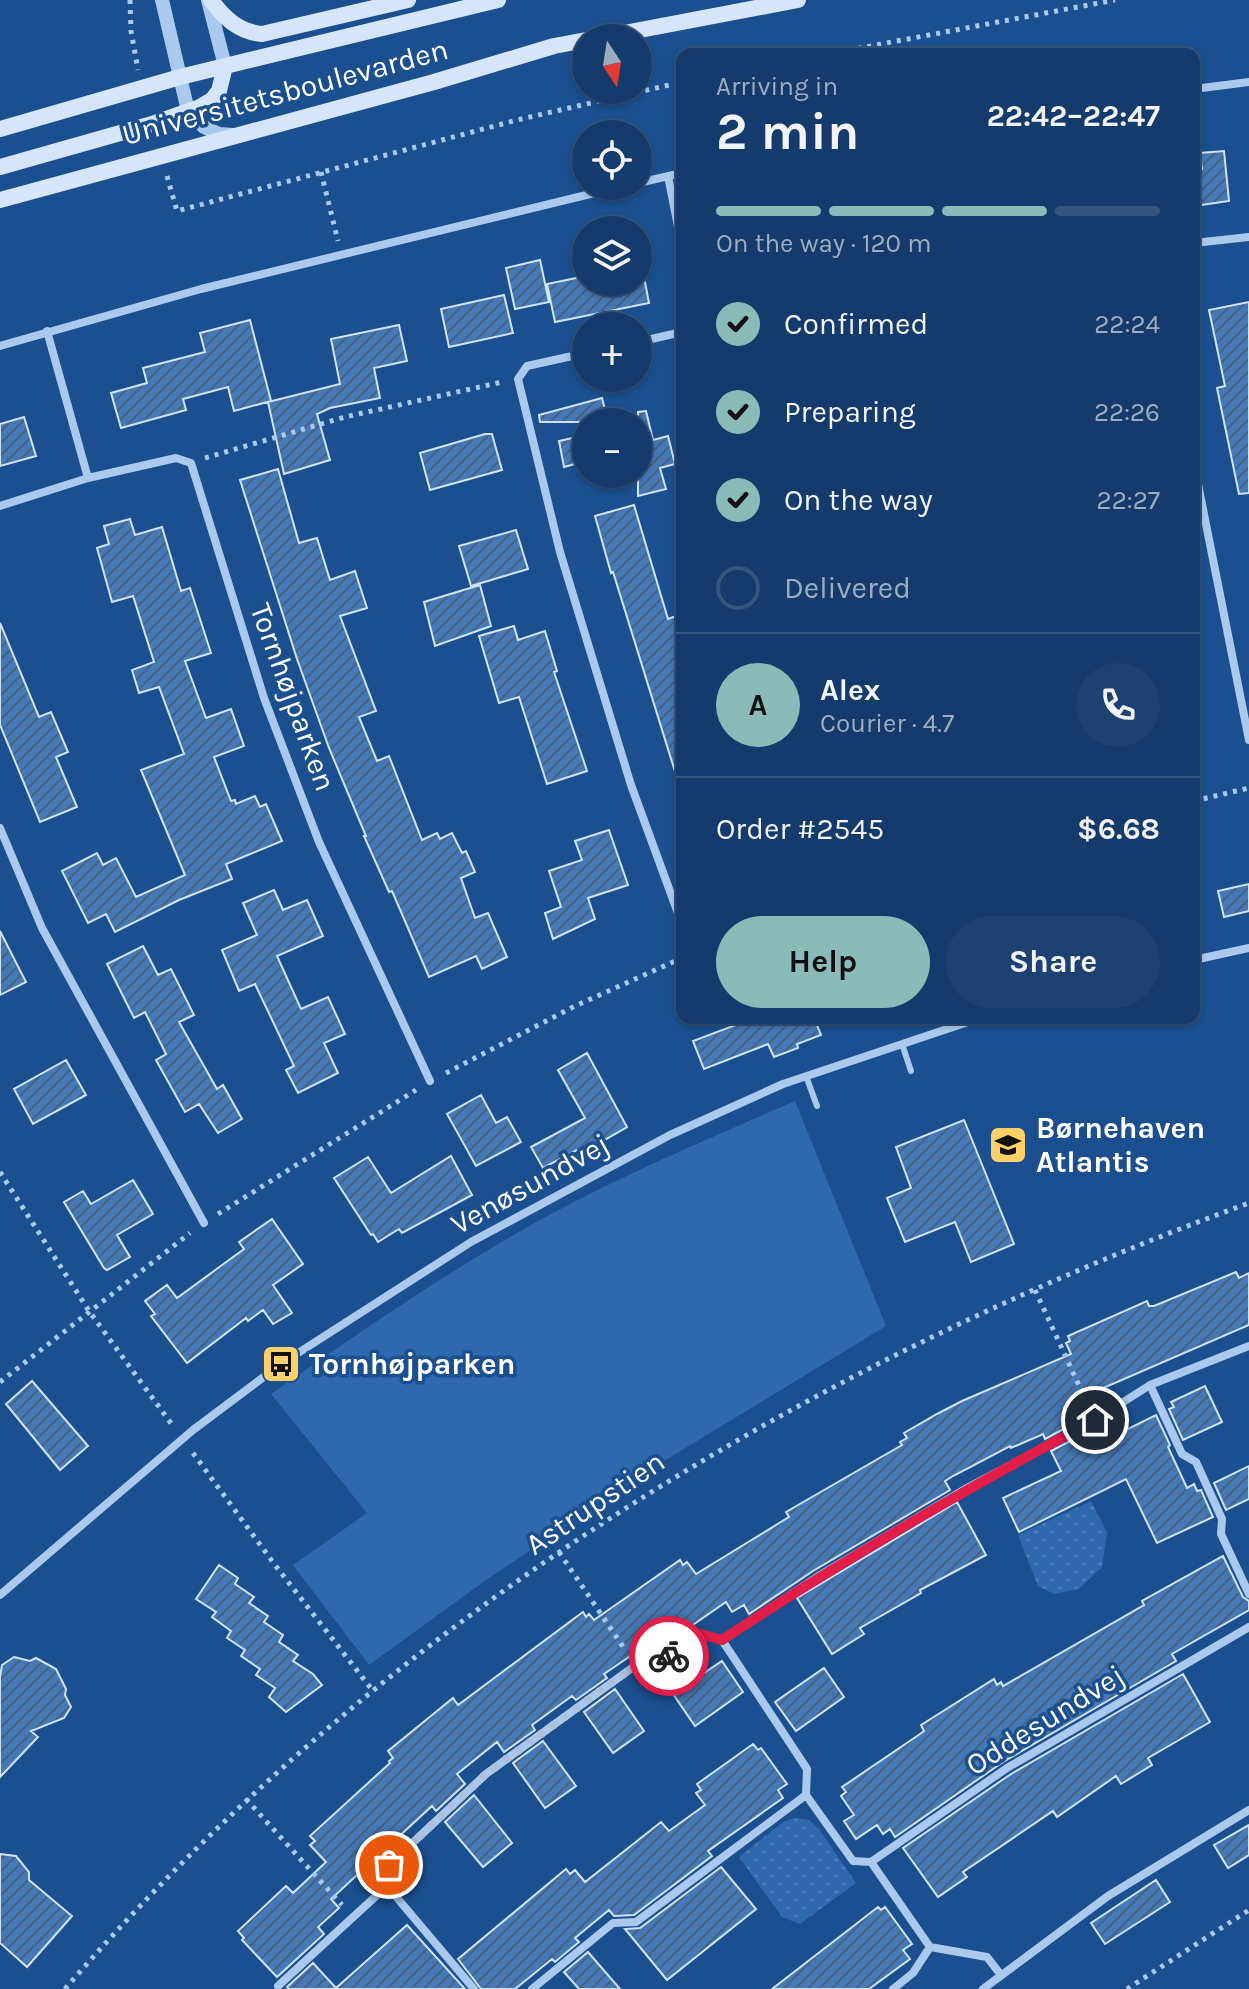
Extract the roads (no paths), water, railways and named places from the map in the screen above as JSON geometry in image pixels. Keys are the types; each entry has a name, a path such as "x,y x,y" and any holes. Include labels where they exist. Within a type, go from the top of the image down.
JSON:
{"main road":[{"path":"209,0 230,22 241,29 262,34 408,0"},
{"name":"Universitetsboulevarden","path":"0,129 180,77 498,0"},
{"path":"652,28 798,0"},
{"name":"Universitetsboulevarden","path":"0,200 572,43"},
{"path":"0,167 188,111 212,100 219,91 225,66"}],"street":[{"path":"162,0 188,111 204,127 219,134 237,136"},
{"path":"209,0 225,66"},
{"path":"1200,88 1249,82"},
{"path":"652,180 676,174"},
{"path":"668,176 676,217"},
{"path":"0,346 341,253 572,198"},
{"path":"1200,242 1249,237"},
{"path":"0,506 88,478 47,331"},
{"path":"652,339 676,333"},
{"path":"572,356 527,366 518,379 560,552 631,785 676,908"},
{"name":"Tornhøjparken","path":"88,478 176,458 191,463 264,698 319,842 430,1081"},
{"path":"1200,494 1249,740"},
{"path":"0,828 42,928 204,1223"},
{"path":"1200,959 1249,948"},
{"name":"Venøsundvej","path":"0,1595 145,1469 281,1364 471,1242 670,1135 806,1076 962,1024"},
{"path":"722,1640 817,1577 967,1488 1095,1420 1150,1385 1249,1346"},
{"path":"1150,1385 1182,1454 1196,1462 1222,1519 1221,1534 1249,1594"},
{"name":"Oddesundvej","path":"871,1862 1007,1768 1249,1627"},
{"path":"278,1986 387,1886 389,1865 486,1774 636,1665 652,1668 701,1634 722,1640 807,1769 806,1795 853,1861 871,1862 930,1947 987,1957 1001,1975"},
{"path":"532,1989 613,1923 636,1922 806,1795"},
{"path":"983,1989 1108,1896 1249,1810"},
{"path":"387,1886 474,1989"},
{"path":"893,1989 913,1973 930,1947"}],"lane":[{"path":"902,1044 911,1071"},
{"path":"806,1076 817,1106"}],"place":[{"name":"Børnehaven Atlantis","path":"1008,1145"},
{"name":"Tornhøjparken","path":"281,1364"}]}
